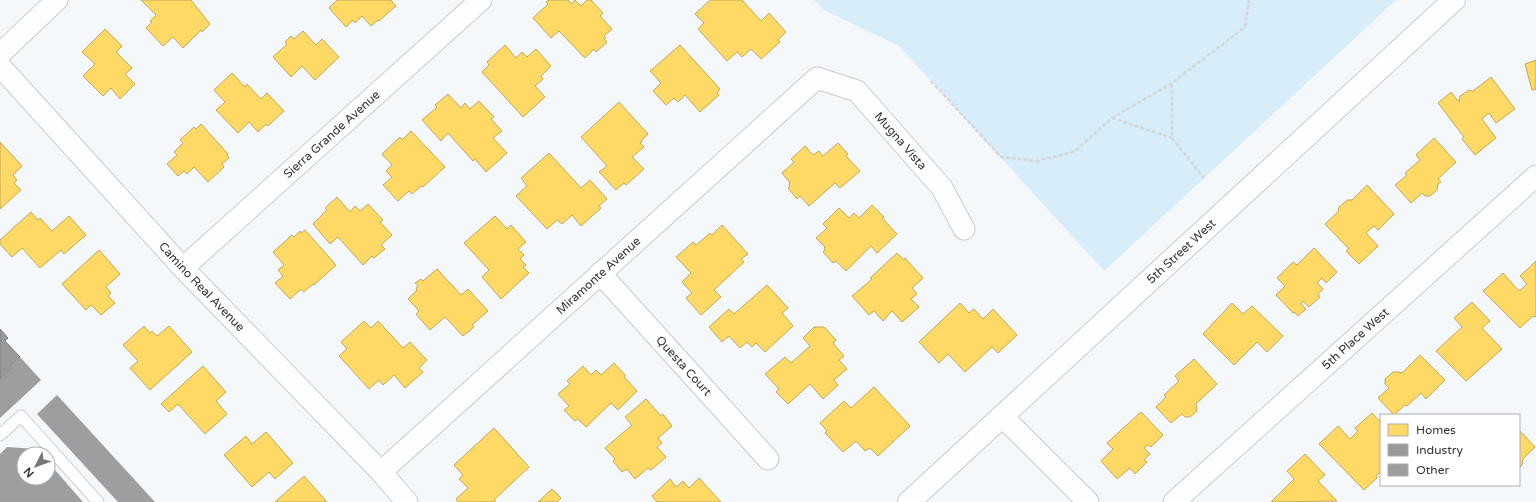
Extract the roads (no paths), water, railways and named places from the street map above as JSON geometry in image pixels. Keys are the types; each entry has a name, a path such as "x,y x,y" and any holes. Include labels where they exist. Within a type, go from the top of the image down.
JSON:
{"street":[{"path":"0,54 57,0"},
{"name":"Sierra Grande Avenue","path":"183,268 481,0"},
{"name":"5th Street West","path":"909,502 1454,0"},
{"name":"Camino Real Avenue","path":"0,66 183,268 381,472 407,502"},
{"name":"Mugna Vista","path":"816,78 857,91 942,188 964,229"},
{"name":"Miramonte Avenue","path":"381,472 816,78"},
{"name":"5th Place West","path":"1174,502 1536,176"},
{"name":"Questa Court","path":"600,274 768,459"},
{"path":"1002,416 1088,502"}],"lane":[{"path":"0,435 21,416 98,502"}]}
